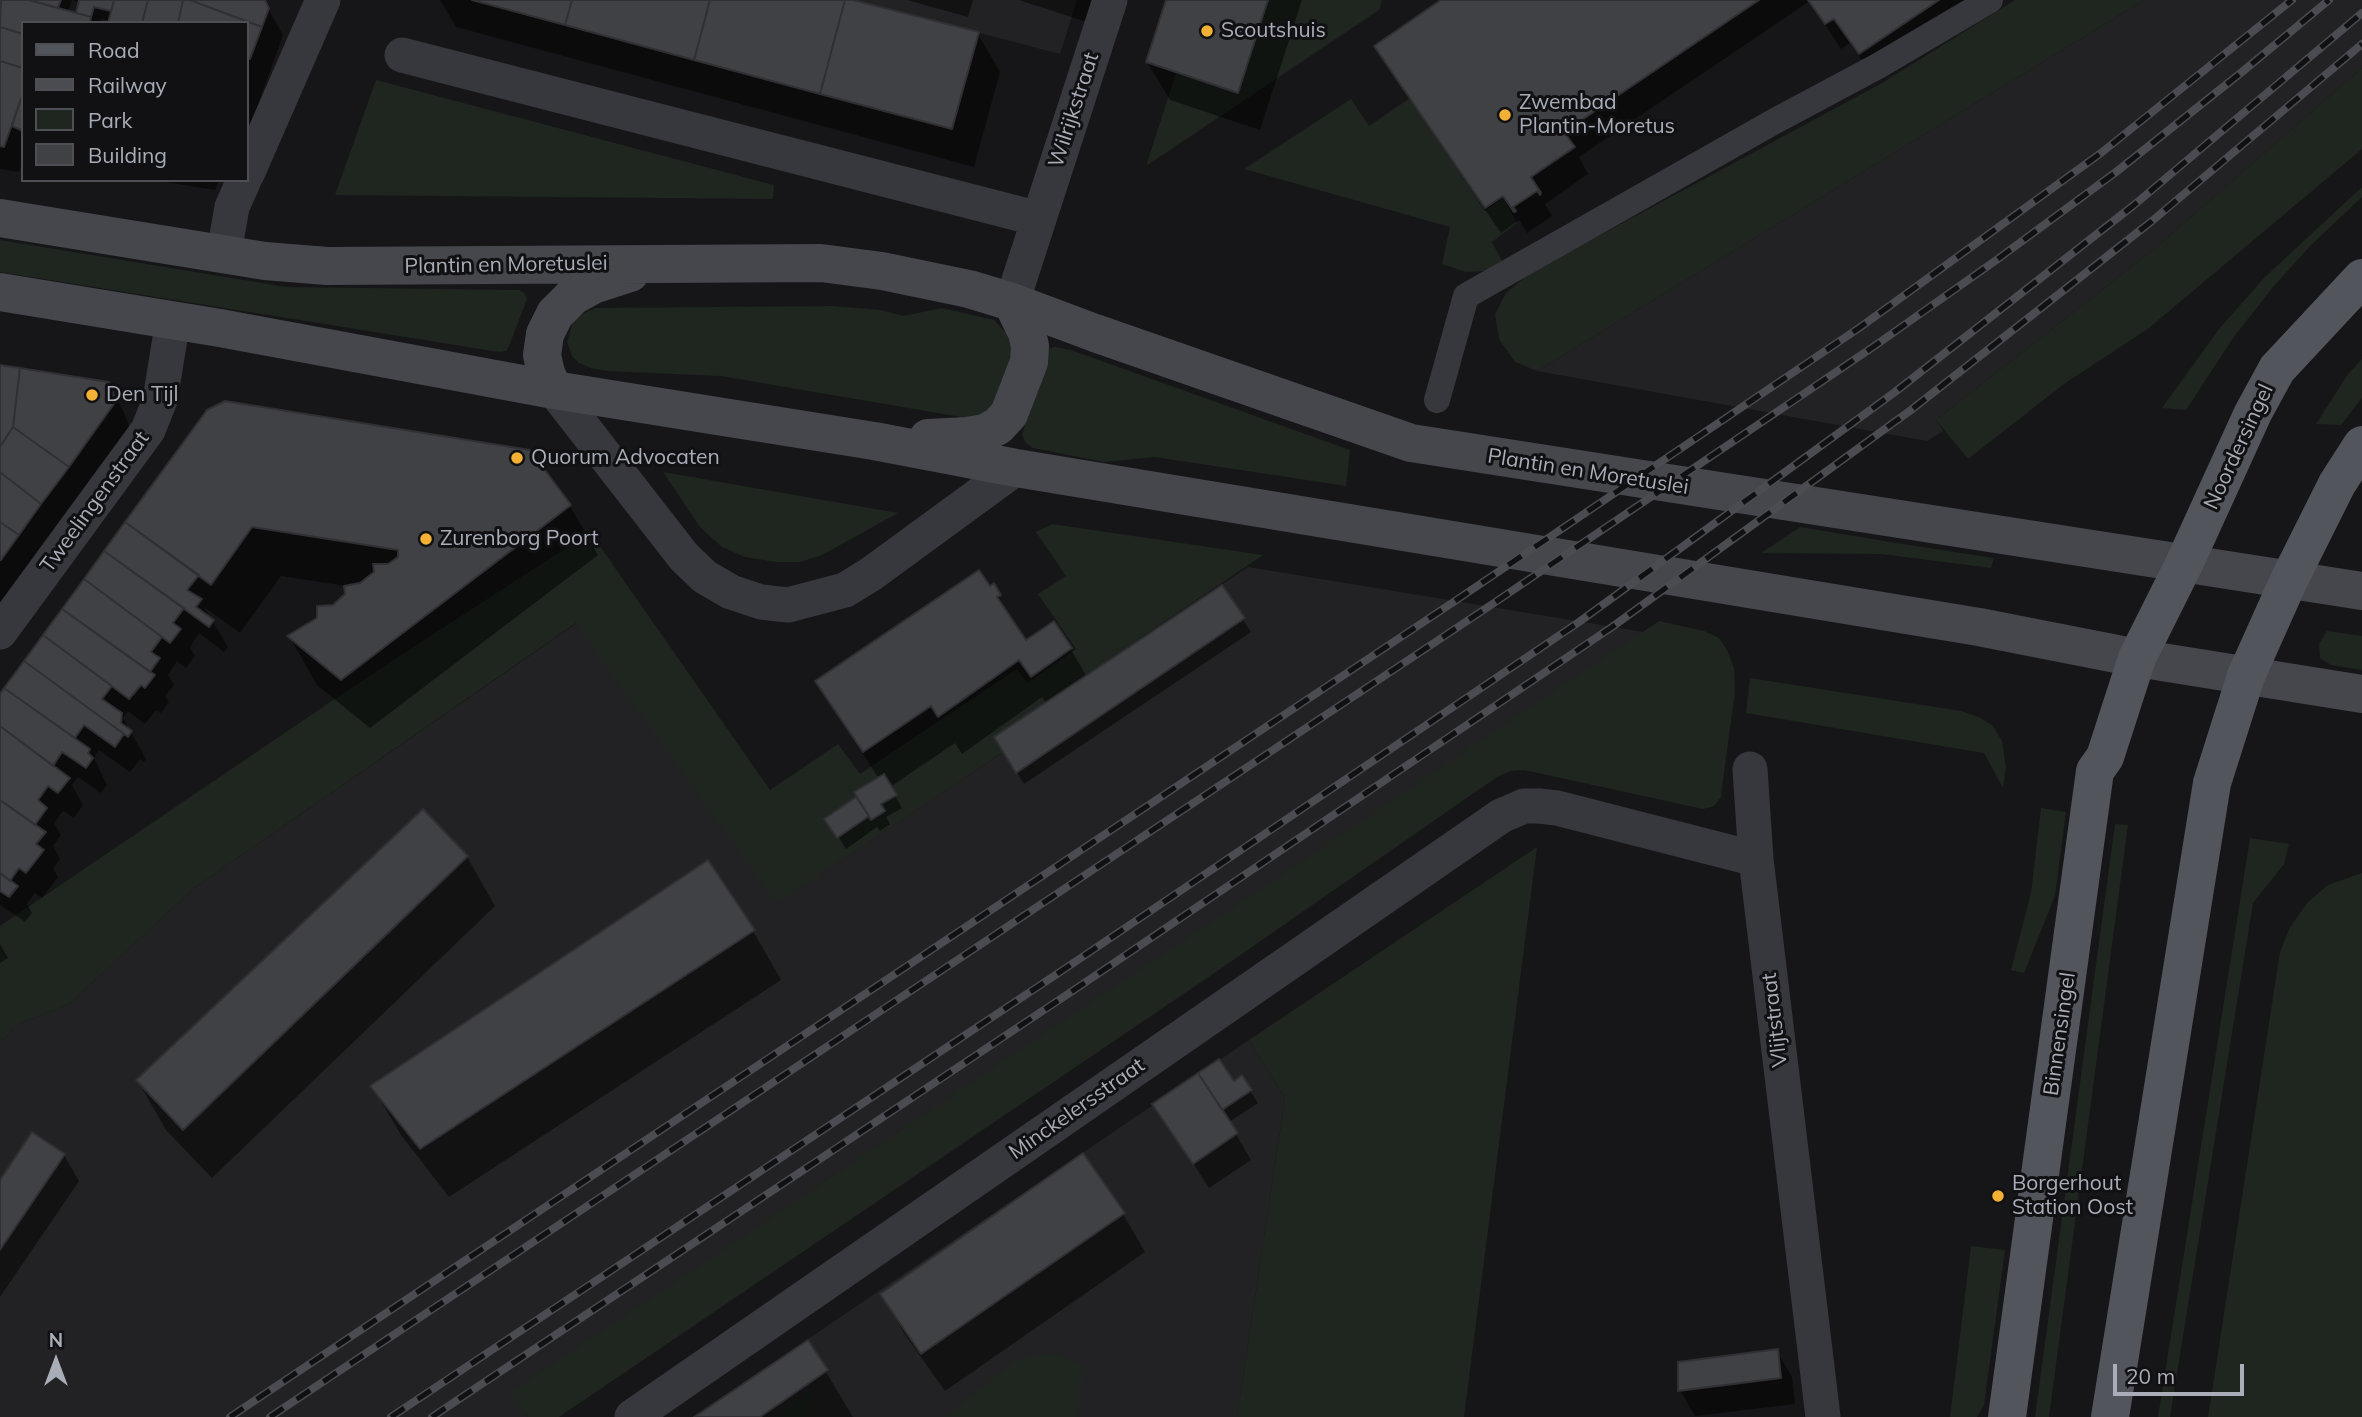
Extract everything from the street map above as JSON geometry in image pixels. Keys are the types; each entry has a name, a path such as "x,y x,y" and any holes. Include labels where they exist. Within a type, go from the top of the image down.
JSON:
{"main road":[{"name":"Plantin en Moretuslei","path":"0,218 265,261 363,267 821,263 882,271 969,289 1012,302 1411,443 2362,591"},
{"path":"554,390 542,355 545,334 555,314 573,296 593,285 659,263"},
{"name":"Noordersingel","path":"2137,658 2185,562 2252,413 2277,369 2362,278"},
{"path":"0,292 173,320 554,390 874,440 1016,468 1979,627 2137,658 2362,694"},
{"path":"874,440 968,436 985,433 998,426 1009,414 1029,362 1027,333 1012,302"},
{"path":"2110,1417 2212,783 2246,676 2289,580 2337,484 2362,445"},
{"name":"Binnensingel","path":"2007,1417 2095,771 2105,757 2137,658"}],"street":[{"path":"248,172 323,0"},
{"name":"Wilrijkstraat","path":"1039,219 1110,0"},
{"path":"1437,400 1466,296 1774,121 1878,66 1990,0"},
{"path":"402,55 1039,219 1012,302"},
{"path":"224,253 232,207 243,182"},
{"name":"Tweelingenstraat","path":"0,632 148,430 159,400 173,320"},
{"path":"554,390 684,557 705,577 731,592 761,602 788,604 845,590 1016,468"},
{"name":"Vlijtstraat","path":"1750,769 1756,859 1823,1417"},
{"name":"Minckelersstraat","path":"632,1417 1501,816 1524,806 1557,808 1756,859"}],"shaded area":[{"path":"853,0 1077,0 1060,54"},
{"path":"2144,0 2362,0 2362,68 2153,250 1936,420 1943,431 1927,441 1537,371"},
{"path":"1248,567 1644,632 512,1392 528,1417 0,1417 0,1045 14,1026 69,1004 194,888 577,623 777,902 1002,753 994,737"},
{"path":"1249,1040 1285,1098 1237,1417 693,1417"}],"green space":[{"path":"1268,0 1382,0 1379,10 1146,166 1176,73 1238,93"},
{"path":"2015,0 2144,0 1537,371 1515,362 1499,339 1495,314 1506,293 1530,273 1882,83"},
{"path":"2362,68 2362,149 2149,328 2064,384 1968,459 1936,420 2153,250"},
{"path":"376,80 774,185 773,199 335,195"},
{"path":"1410,98 1485,211 1503,197 1517,223 1492,242 1502,261 1486,271 1466,272 1442,264 1450,227 1244,169 1351,99 1369,126"},
{"path":"2362,187 2362,197 2311,245 2273,287 2233,338 2186,410 2162,408 2219,329 2265,277"},
{"path":"0,240 287,287 519,290 527,299 509,346 506,351 499,352 0,272"},
{"path":"832,306 881,310 903,316 942,308 994,320 1006,333 1013,349 997,407 977,419 721,376 607,371 579,363 572,356 567,342 573,322 595,308"},
{"path":"1055,347 1071,350 1350,450 1346,486 1155,457 1104,462 1033,448 1025,442 1022,435 1046,349"},
{"path":"2362,359 2362,398 2341,425 2316,424 2348,374"},
{"path":"663,472 898,513 822,555 800,562 776,562 745,557 722,547 700,527"},
{"path":"1052,524 1263,555 994,737 1003,752 777,903 576,623 194,888 69,1004 14,1026 0,1045 0,926 351,688 590,532 770,790 838,744 860,774 1017,669 1027,683 1076,649 1038,594 1066,576 1036,532"},
{"path":"1800,527 1994,558 1991,568 1881,554 1761,553"},
{"path":"1659,621 1704,631 1719,638 1734,668 1735,692 1721,797 1714,806 1703,809 1524,770 1510,771 1497,777 1213,974 559,1417 528,1417 511,1392"},
{"path":"2327,631 2362,636 2362,670 2331,665 2320,658 2319,644"},
{"path":"1750,678 1961,711 1979,717 1992,725 2002,741 2006,767 2003,788 1984,753 1746,713"},
{"path":"2041,808 2066,812 2055,896 2024,973 2011,970 2031,893"},
{"path":"2115,824 2128,825 2049,1417 2035,1417"},
{"path":"2250,838 2289,844 2284,864 2253,903 2170,1417 2158,1417"},
{"path":"1537,847 1464,1417 1237,1417 1285,1098 1249,1040"},
{"path":"2362,873 2362,1417 2208,1417 2280,952 2290,927 2308,902 2328,885"},
{"path":"1971,1246 2005,1250 1984,1405 1977,1417 1950,1417"},
{"path":"1036,1355 1061,1355 1084,1366 1076,1417 945,1417 1015,1360"},
{"path":"814,1391 811,1417 776,1417"}],"building":[{"path":"1,0 29,0 91,17 90,21 21,21 21,33 0,27"},
{"path":"29,0 61,0 58,8"},
{"path":"79,0 114,0 111,11 94,7 91,17 76,13"},
{"path":"114,0 148,0 143,21 109,21"},
{"path":"148,0 183,0 178,21 143,21"},
{"path":"183,0 190,0 246,21 178,21"},
{"path":"190,0 265,0 269,8 262,27"},
{"path":"472,0 572,0 565,25"},
{"path":"572,0 710,0 694,60 565,25"},
{"path":"710,0 845,0 820,94 694,60"},
{"path":"845,0 979,32 952,129 820,94"},
{"name":"Scoutshuis","path":"1166,0 1268,0 1238,93 1146,62"},
{"name":"Zwembad Plantin-Moretus","path":"1441,0 1759,0 1564,132 1575,147 1531,177 1541,193 1540,195 1537,191 1513,207 1516,211 1514,212 1503,196 1485,208 1374,46"},
{"path":"1808,0 1939,0 1859,54 1834,19 1825,24"},
{"path":"248,22 262,27 248,58"},
{"path":"0,27 21,33 21,67 0,61"},
{"path":"0,61 21,67 21,99 4,147 0,146"},
{"path":"21,99 21,130 12,126"},
{"path":"0,365 20,368 13,427 0,447"},
{"path":"20,368 109,382 116,401 69,467 13,427"},
{"name":"Zurenborg Poort","path":"225,401 530,450 571,505 341,680 287,636 317,618 317,606 333,605 345,594 344,586 360,583 374,572 373,564 388,564 398,557 398,550 252,527 211,585 125,522 207,410"},
{"path":"13,427 69,467 41,504 0,472 0,447"},
{"path":"0,472 41,504 19,535 0,522"},
{"path":"0,522 19,535 1,560 0,560"},
{"path":"125,522 199,575 187,590 202,599 196,607 214,620 209,627 104,551"},
{"path":"104,551 184,608 173,623 181,629 170,643 84,579"},
{"path":"979,570 990,586 994,583 1001,595 997,597 1026,640 1054,621 1072,648 1031,677 1019,660 938,717 931,706 863,752 815,681"},
{"path":"84,579 162,637 151,652 160,658 150,672 62,609"},
{"path":"1222,585 1245,618 1016,773 994,737"},
{"path":"62,609 155,675 145,688 141,685 129,699 43,635"},
{"path":"43,635 112,686 102,699 122,713 121,723 132,731 128,737 24,661"},
{"path":"24,661 124,734 115,747 84,725 75,738 4,688"},
{"path":"4,688 90,749 88,753 93,758 86,768 62,752 53,766 0,726 0,694"},
{"path":"0,726 70,778 58,793 48,786 38,800 47,808 35,825 0,800"},
{"path":"884,774 897,795 881,804 885,811 871,820 854,792"},
{"path":"856,797 869,816 837,838 824,819"},
{"path":"0,800 46,832 36,844 44,850 26,873 19,868 10,881 0,873"},
{"path":"423,809 468,856 183,1130 136,1080"},
{"path":"708,860 755,930 420,1149 370,1086"},
{"path":"0,873 18,886 9,897 0,891"},
{"path":"1219,1059 1234,1081 1242,1075 1252,1090 1222,1110 1198,1073"},
{"path":"1198,1073 1238,1133 1193,1164 1152,1104"},
{"path":"32,1132 65,1154 0,1250 0,1180"},
{"path":"1083,1153 1125,1213 921,1354 880,1294"},
{"path":"808,1340 828,1370 760,1417 694,1417"},
{"path":"1778,1349 1781,1378 1678,1391 1678,1362"}],"railway":[{"path":"230,1417 1455,601 1859,328 2101,153 2292,0"},
{"path":"270,1417 1488,607 1873,347 2116,172 2329,0"},
{"path":"391,1417 1057,974 1579,622 1895,392 2134,205 2362,13"},
{"path":"432,1417 1068,994 1612,627 1911,410 2152,221 2362,44"}],"place":[{"name":"Scoutshuis","path":"1207,31"},
{"name":"Zwembad Plantin-Moretus","path":"1505,115"},
{"name":"Den Tijl","path":"92,395"},
{"name":"Quorum Advocaten","path":"517,458"},
{"name":"Zurenborg Poort","path":"426,539"},
{"name":"Borgerhout Station Oost","path":"1998,1196"}]}
